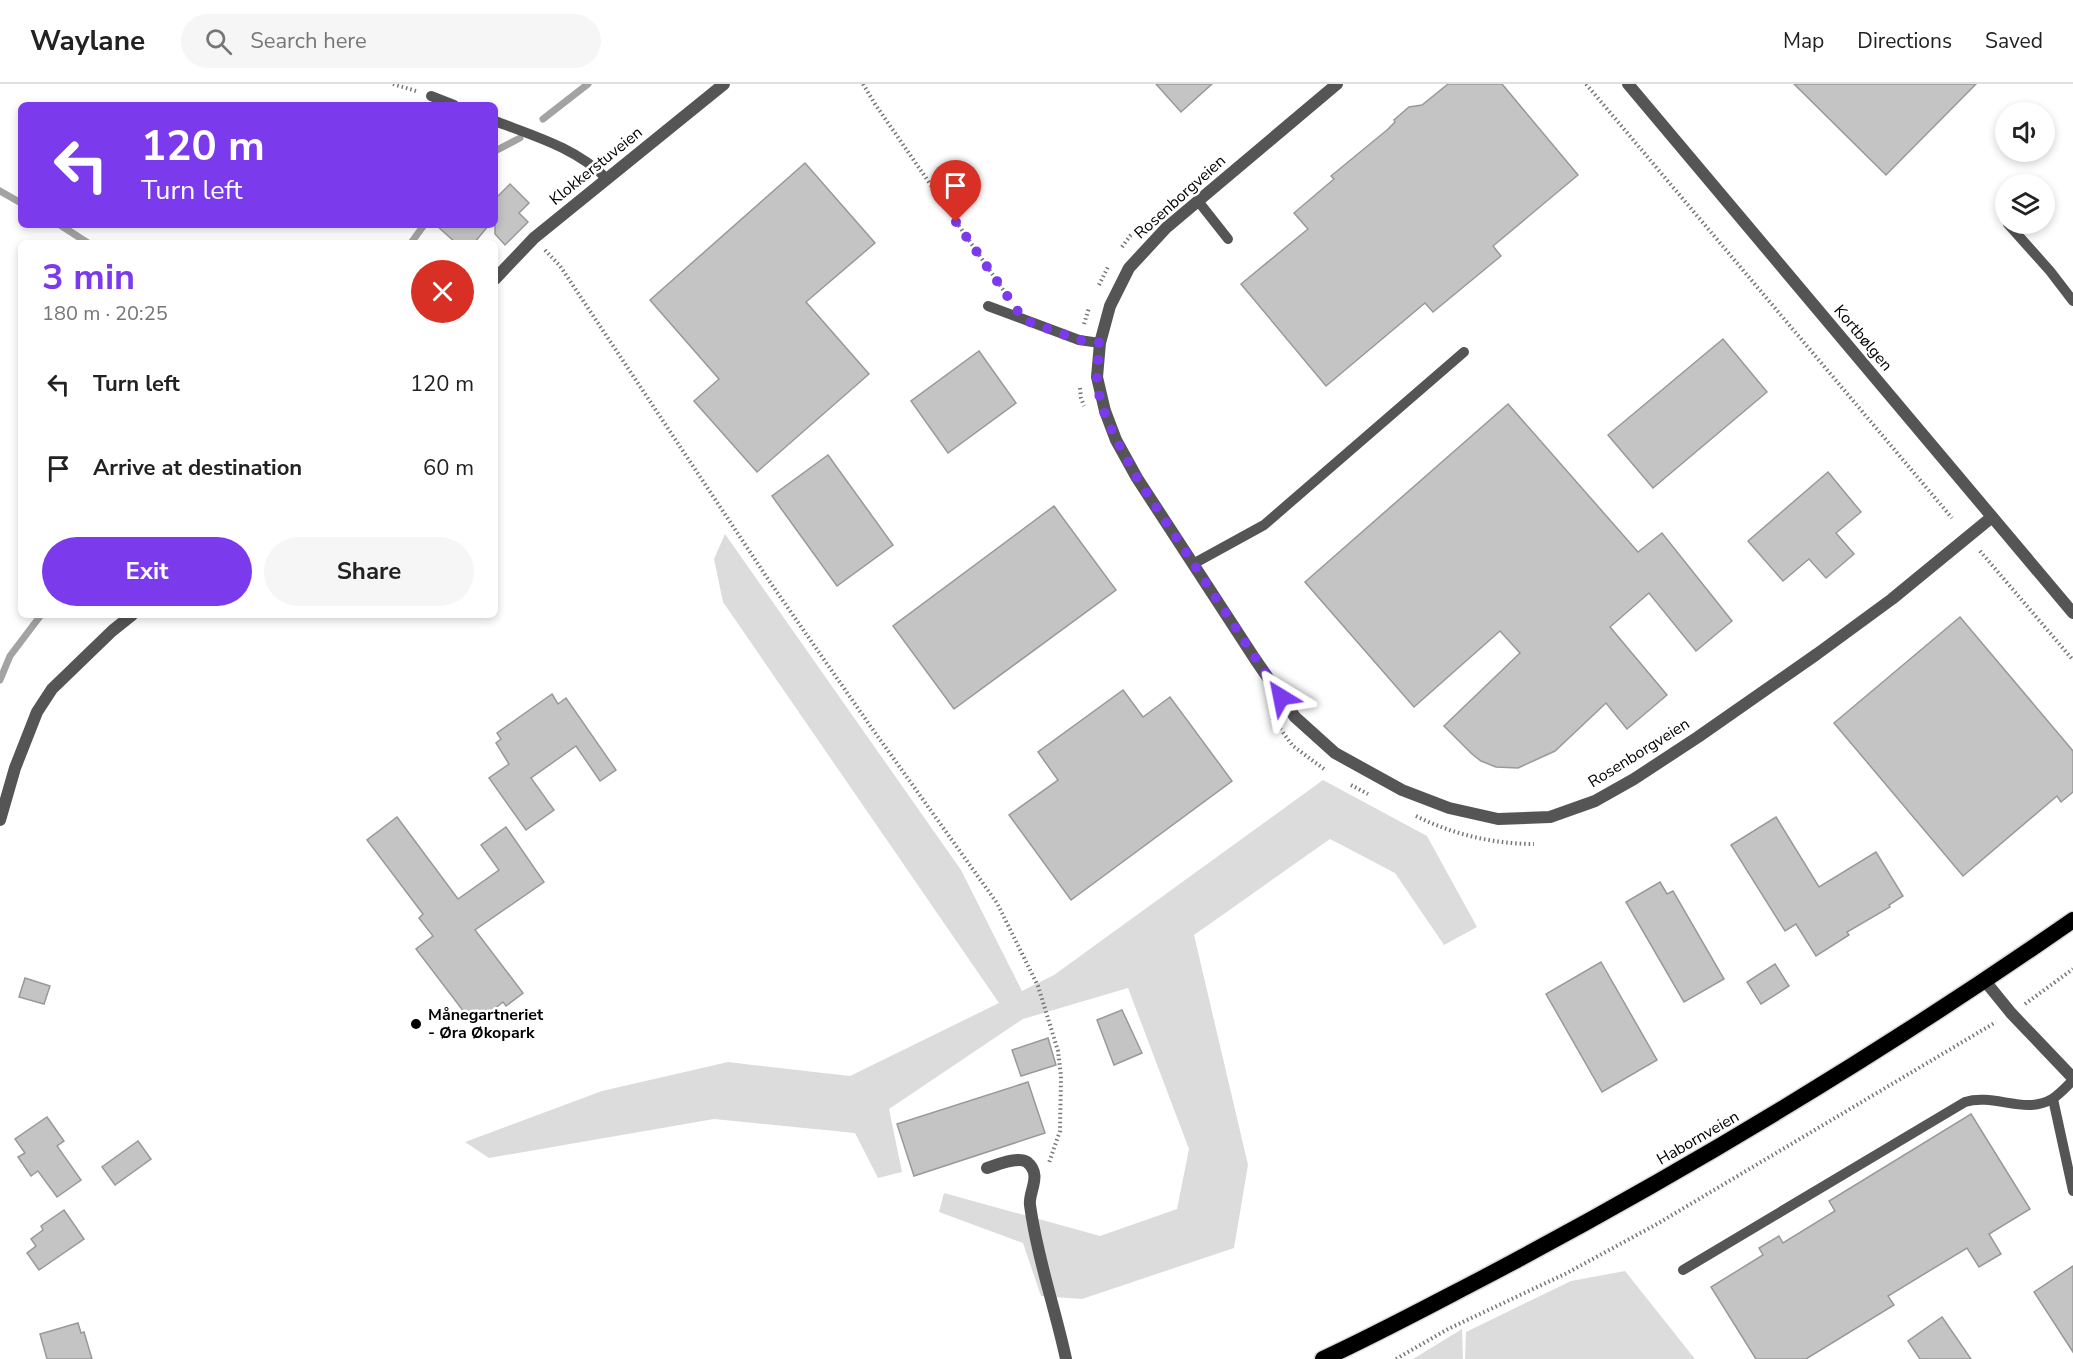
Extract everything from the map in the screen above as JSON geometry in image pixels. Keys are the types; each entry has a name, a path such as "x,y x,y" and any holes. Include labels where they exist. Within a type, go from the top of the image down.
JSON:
{"highway":[{"name":"Habornveien","path":"1323,1359 1385,1330 1556,1240 1690,1164 1881,1049 2073,920"}],"street":[{"name":"Klokkerstuveien","path":"498,276 534,238 724,84"},
{"name":"Rosenborgveien","path":"1337,84 1166,228 1129,268 1110,306 1100,343 1097,377 1104,411 1116,440 1137,478 1295,717 1335,753 1402,790 1449,808 1498,819 1550,817 1595,801 1634,779 1698,737 1892,599 1992,517"},
{"name":"Kortbølgen","path":"1628,84 2073,613"},
{"path":"0,820 15,768 34,721 52,689 128,618"},
{"path":"1984,981 2073,1079"},
{"path":"987,1168 1020,1159 1030,1166 1035,1183 1029,1199 1033,1231 1066,1359"}],"lane":[{"path":"431,96 446,102"},
{"path":"498,122 576,154 593,165 606,178"},
{"path":"1198,201 1228,239"},
{"path":"2017,234 2073,301"},
{"path":"988,306 1079,340 1100,343"},
{"path":"1193,564 1264,525 1464,352"},
{"path":"1683,1270 1965,1102 1985,1099 2033,1106 2053,1099 2073,1079"},
{"path":"2053,1099 2073,1191"}],"path":[{"path":"393,84 431,96"},
{"path":"863,84 1024,320"},
{"path":"1586,84 1952,518"},
{"path":"1117,255 1130,236 1147,222"},
{"path":"534,238 560,266 772,585 997,903 1038,986 1058,1051 1060,1131 1048,1164 1035,1183"},
{"path":"1097,289 1111,262"},
{"path":"1079,340 1091,304"},
{"path":"1079,378 1081,398 1085,408"},
{"path":"1980,551 2073,660"},
{"path":"1266,710 1293,746 1312,762 1332,773"},
{"path":"1342,779 1372,795"},
{"path":"1411,814 1431,824 1468,835 1511,844 1534,844"},
{"path":"1396,1359 1448,1329 1567,1273 1657,1224 2011,1013 2073,969"}],"shaded area":[{"path":"725,534 961,870 1022,991 1054,975 1323,780 1427,836 1477,927 1444,945 1395,873 1330,839 1194,935 1248,1165 1234,1248 1082,1299 1041,1296 1023,1243 939,1212 944,1193 1100,1236 1177,1209 1189,1149 1128,988 1023,1019 889,1109 902,1172 878,1178 855,1133 714,1119 489,1158 465,1142 602,1091 728,1062 850,1076 999,1003 723,602 714,559"},
{"path":"1625,1271 1695,1359 1465,1359 1466,1332 1571,1281"},
{"path":"1462,1329 1463,1359 1413,1359"}],"building":[{"path":"1156,84 1212,84 1181,112"},
{"path":"1448,84 1502,84 1578,175 1493,246 1501,256 1433,312 1425,303 1326,386 1241,284 1308,229 1294,213 1334,179 1331,176 1387,130 1395,122 1394,120 1409,107 1422,105"},
{"path":"1794,84 1976,84 1886,175"},
{"path":"805,163 875,243 806,302 869,374 757,472 694,401 719,379 650,300"},
{"path":"510,184 529,203 519,213 528,222 505,245 495,234 495,228 498,228 498,196"},
{"path":"439,228 486,228 476,240 453,240"},
{"path":"1723,339 1767,392 1653,488 1608,435"},
{"path":"979,351 1016,403 948,453 911,401"},
{"path":"1508,404 1638,552 1662,533 1732,621 1696,651 1649,593 1610,627 1667,695 1627,729 1606,703 1555,751 1518,768 1496,767 1481,761 1444,726 1520,653 1500,631 1414,707 1305,582"},
{"path":"828,455 893,545 837,586 772,496"},
{"path":"1828,472 1861,512 1836,533 1854,554 1826,578 1809,559 1783,581 1748,541"},
{"path":"1054,506 1116,590 954,709 893,626"},
{"path":"1960,617 2073,751 2073,792 2061,802 2057,796 1963,876 1834,723"},
{"path":"1123,690 1143,717 1170,697 1232,781 1071,900 1009,815 1058,780 1038,752"},
{"path":"552,694 558,704 566,698 616,770 600,781 576,746 531,778 554,810 526,830 489,778 509,764 496,743 501,739 497,733"},
{"path":"397,817 458,899 499,870 481,845 506,827 544,882 475,930 523,993 506,1006 503,1002 474,1025 416,949 433,936 419,918 423,914 367,840"},
{"path":"1776,817 1819,887 1876,852 1903,896 1889,905 1890,907 1847,932 1849,935 1816,956 1796,924 1785,931 1731,845"},
{"path":"1660,882 1667,894 1673,891 1724,979 1684,1002 1626,902"},
{"path":"1601,962 1657,1060 1602,1092 1546,994"},
{"path":"1775,964 1789,986 1761,1004 1747,982"},
{"path":"25,978 50,986 44,1004 19,997"},
{"path":"1122,1010 1142,1053 1114,1065 1097,1020"},
{"path":"1048,1038 1056,1065 1021,1076 1012,1050"},
{"path":"1028,1082 1045,1133 914,1176 897,1124"},
{"path":"1971,1114 2030,1209 1989,1234 2001,1254 1979,1267 1967,1248 1888,1296 1894,1305 1806,1359 1756,1359 1711,1287 1763,1255 1759,1248 1779,1236 1783,1243 1835,1211 1829,1201"},
{"path":"47,1117 64,1141 57,1146 81,1180 57,1197 38,1171 31,1176 18,1157 25,1153 15,1139"},
{"path":"138,1141 151,1159 115,1185 102,1167"},
{"path":"64,1210 84,1239 39,1270 27,1253 36,1246 31,1239 43,1230 41,1226"},
{"path":"2073,1266 2073,1352 2034,1292"},
{"path":"1942,1317 1971,1359 1920,1359 1908,1341"},
{"path":"78,1323 81,1333 84,1332 92,1359 47,1359 40,1334"}],"waterway":[{"path":"543,119 588,84"},
{"path":"498,149 520,138"},
{"path":"0,191 18,201"},
{"path":"65,228 83,240"},
{"path":"413,240 422,228"},
{"path":"0,680 10,656 39,618"}],"place":[{"name":"Månegartneriet - Øra Økopark","path":"416,1024"}],"route":[{"path":"956,222 1024,320 1079,340 1100,343 1097,377 1104,411 1116,440 1137,478 1281,697"}]}
